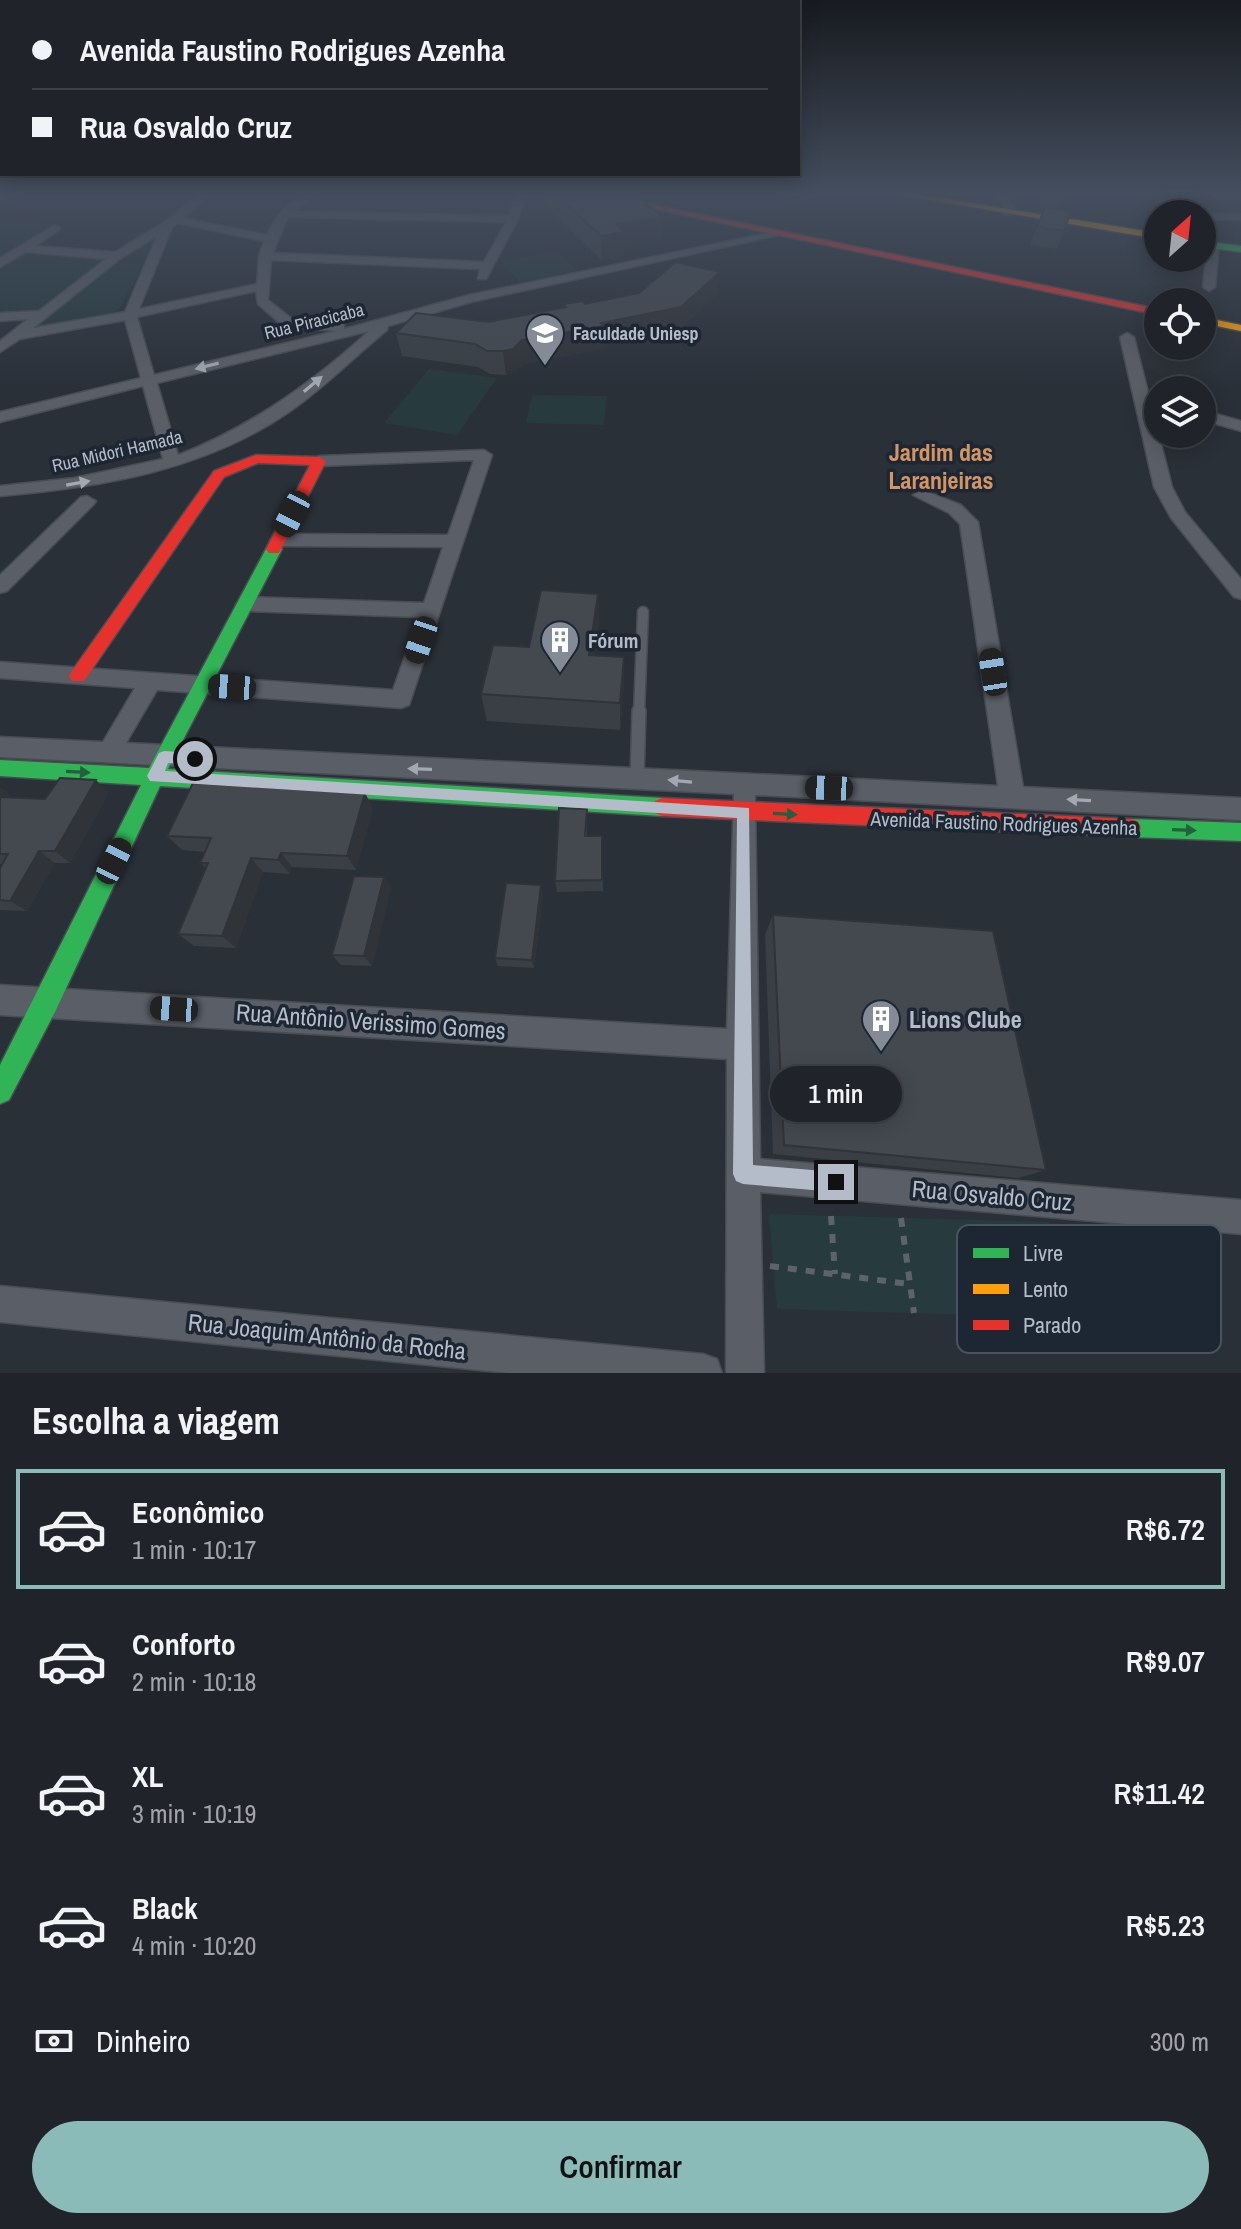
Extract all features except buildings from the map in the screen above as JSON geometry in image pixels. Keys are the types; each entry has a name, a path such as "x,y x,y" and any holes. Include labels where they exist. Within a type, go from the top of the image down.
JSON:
{"street":[{"path":"0,348 113,259"},
{"path":"154,259 130,315 150,380 163,442 172,463"},
{"path":"264,259 262,301 288,323 364,328"},
{"path":"334,259 488,266"},
{"path":"469,299 492,259"},
{"name":"Rua Piracicaba","path":"0,417 364,328 469,299 659,259"},
{"path":"900,259 1144,309"},
{"path":"1208,272 1209,287"},
{"path":"18,335 263,286"},
{"path":"0,317 39,315"},
{"name":"Rua Midori Hamada","path":"0,491 67,485 172,463 224,443 284,408 392,319"},
{"path":"1216,323 1241,328"},
{"path":"1127,337 1144,386"},
{"path":"1216,419 1241,426"},
{"path":"1157,448 1163,487 1177,514 1241,592"},
{"path":"0,670 78,676 401,699 484,455 319,461 256,459 219,474 78,676"},
{"path":"0,1091 160,767 319,461"},
{"path":"922,495 955,509 969,522 1012,796"},
{"path":"0,586 87,501"},
{"path":"279,540 455,541"},
{"path":"246,604 431,610"},
{"path":"108,754 151,681"},
{"name":"Avenida Faustino Rodrigues Azenha","path":"0,747 108,754 160,767"},
{"name":"Avenida Faustino Rodrigues Azenha","path":"0,768 160,767 450,782 635,806 744,799 1012,796 1241,809"},
{"name":"Avenida Faustino Rodrigues Azenha","path":"450,782 637,777 744,799 1241,832"},
{"path":"744,799 742,1045 745,1373"},
{"name":"Rua Antônio Verissimo Gomes","path":"0,1000 742,1045"},
{"name":"Rua Osvaldo Cruz","path":"743,1174 1241,1217"},
{"name":"Rua Joaquim Antônio da Rocha","path":"0,1304 703,1373"}],"lane":[{"path":"635,806 643,612"}],"path":[{"path":"831,1216 835,1274"},
{"path":"901,1218 914,1313"},
{"path":"744,1263 909,1284"}],"green space":[{"path":"14,259 107,259 33,313 0,313 0,268"},
{"path":"118,259 147,259 117,312 32,328"},
{"path":"565,259 577,270 520,282 501,262"},
{"path":"429,369 497,378 457,435 384,423"},
{"path":"532,395 607,396 604,425 526,423"},
{"path":"769,1214 1049,1222 1050,1225 957,1225 957,1314 777,1309"}],"traffic: fast":[{"path":"0,1091 47,1001 164,757 205,685 274,549"},
{"path":"0,768 662,807"},
{"path":"1131,828 1241,832"}],"traffic: slow":[{"path":"1216,323 1241,328"}],"traffic: jam":[{"path":"902,259 1144,309"},
{"path":"78,676 219,474 256,459 319,461 274,549"},
{"path":"662,807 1131,828"}],"place":[{"name":"Faculdade Uniesp","path":"545,367"},
{"name":"Fórum","path":"560,674"},
{"name":"Lions Clube","path":"881,1053"}],"district":[{"name":"Jardim das Laranjeiras","path":"941,466"}],"route":[{"path":"195,759 164,757 155,776 744,812 743,1174 836,1182"}]}
